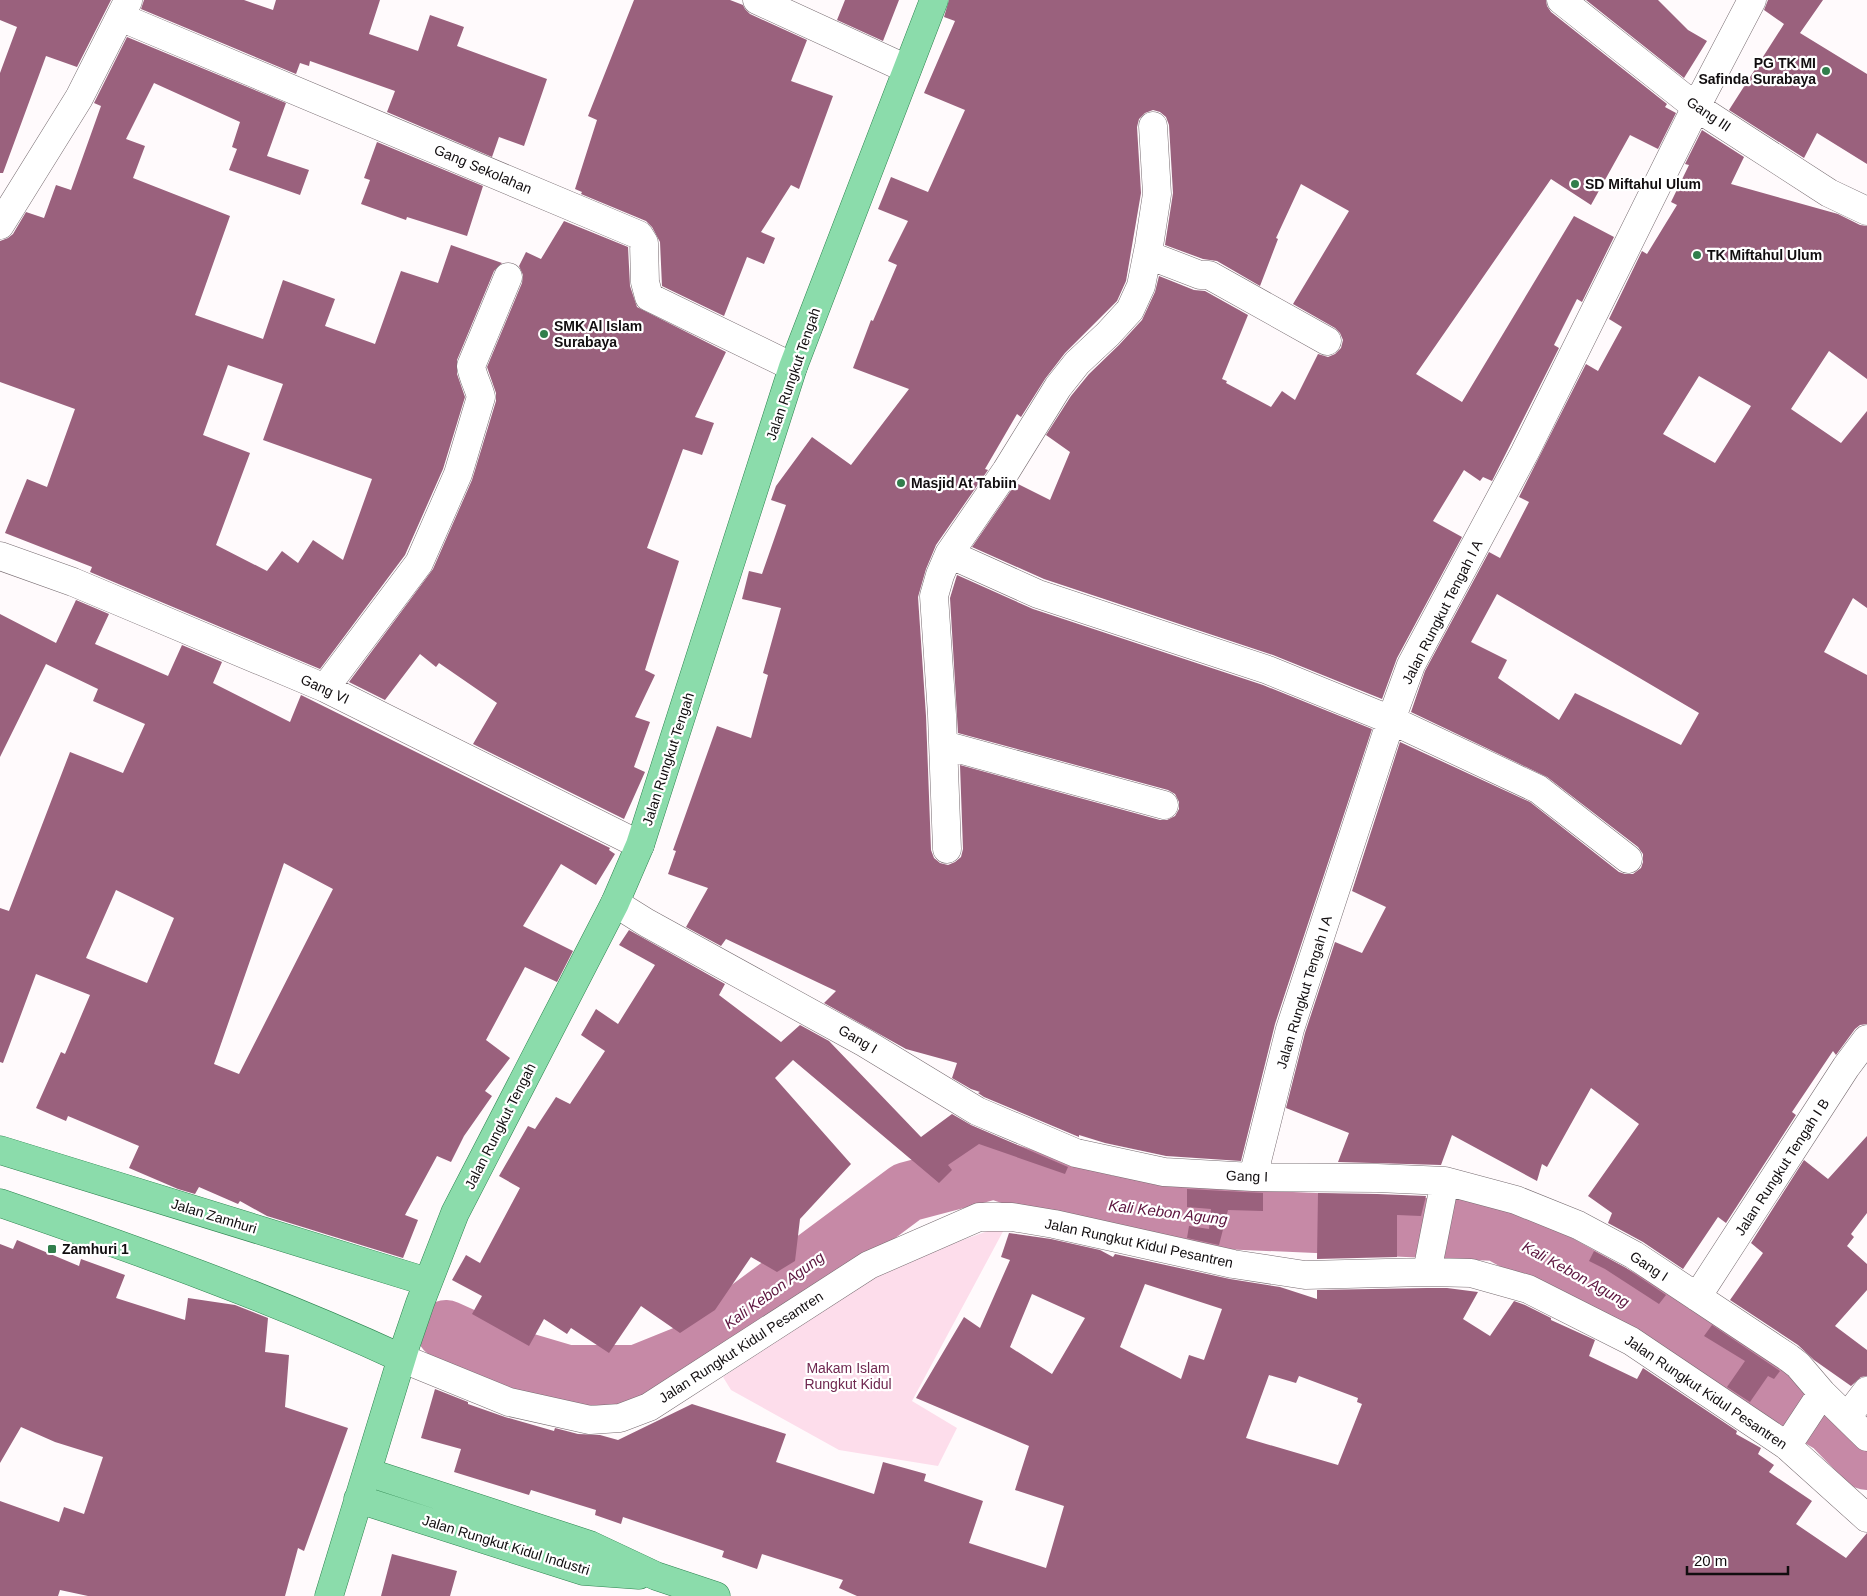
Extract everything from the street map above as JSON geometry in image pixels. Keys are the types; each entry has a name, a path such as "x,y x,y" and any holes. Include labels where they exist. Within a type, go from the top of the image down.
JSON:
{"main road":[{"name":"Jalan Rungkut Tengah","path":"329,1596 401,1358 455,1213 614,903 640,845 794,367 934,0"},
{"name":"Jalan Zamhuri","path":"0,1150 428,1282"},
{"path":"0,1203 135,1250 339,1329 401,1358"},
{"name":"Jalan Rungkut Kidul Industri","path":"367,1472 590,1545 656,1576 716,1596"},
{"name":"Jalan Rungkut Kidul Industri","path":"358,1499 584,1571 656,1576"}],"street":[{"path":"758,0 907,69"},
{"name":"Gang III","path":"1561,0 1696,107 1829,193 1867,211"},
{"name":"Jalan Rungkut Tengah I A","path":"1253,1176 1290,1029 1391,720 1411,665 1525,452 1696,107 1752,0"},
{"path":"0,225 79,98 124,8"},
{"name":"Gang Sekolahan","path":"124,8 639,235 644,244 645,282 649,297 794,367"},
{"path":"948,849 944,746 934,596 949,554 1006,471 1058,387 1077,363 1130,310 1141,286 1148,255 1157,194 1153,126"},
{"path":"1148,255 1200,275 1209,276 1327,341"},
{"path":"325,688 419,563 458,474 481,396 478,384 473,378 471,366 508,277"},
{"path":"949,554 1038,594 1268,670 1391,720 1538,789 1628,859"},
{"name":"Gang VI","path":"0,556 73,582 325,688 640,845"},
{"path":"944,746 1164,805"},
{"name":"Gang I","path":"614,903 865,1043 977,1111 1076,1152 1164,1172 1377,1178 1443,1191 1516,1200 1578,1225 1634,1255 1789,1358 1798,1365 1818,1398 1847,1417 1867,1437"},
{"name":"Jalan Rungkut Tengah I B","path":"1698,1297 1846,1067 1867,1039"},
{"path":"1427,1272 1443,1191"},
{"name":"Jalan Rungkut Kidul Pesantren","path":"401,1358 509,1402 590,1420 620,1418 649,1407 869,1265 979,1217 1012,1217 1054,1224 1233,1264 1305,1275 1427,1272 1471,1273 1528,1290 1631,1340 1791,1439 1867,1518"},
{"path":"1847,1417 1867,1391"},
{"path":"1791,1439 1818,1398"}],"green space":[{"name":"Makam Islam Rungkut Kidul","path":"1007,1224 912,1401 957,1428 938,1466 839,1450 731,1390 723,1377 880,1270"}],"building":[{"path":"0,0 111,0 77,67 46,56 3,173 0,173 0,73 17,27 0,20"},
{"path":"144,0 244,0 273,10 276,0 380,0 369,34 418,51 430,15 464,27 457,46 547,79 524,146 499,137 492,157 387,112 395,91 310,61 309,66 300,63 296,74 141,9"},
{"path":"634,0 730,0 743,5 750,14 807,40 791,81 833,96 799,189 791,185 761,232 775,238 764,264 747,257 724,316 662,286 660,242 652,227 646,221 581,194 582,192 575,189 597,120 588,116"},
{"path":"845,0 899,0 883,41 837,20"},
{"path":"949,0 1546,0 1551,12 1667,104 1665,107 1676,113 1658,149 1630,135 1591,205 1551,179 1416,374 1462,402 1574,216 1614,237 1582,302 1577,299 1554,345 1559,348 1492,481 1483,477 1480,481 1464,470 1433,521 1462,537 1397,658 1382,699 1273,655 1044,579 972,547 1016,483 1050,500 1070,452 1046,435 1071,396 1089,374 1142,320 1155,292 1159,276 1194,290 1205,291 1248,315 1222,379 1271,407 1282,391 1295,400 1318,354 1328,357 1335,354 1341,348 1343,340 1335,328 1293,304 1349,211 1301,184 1276,238 1278,239 1260,286 1217,261 1203,259 1165,245 1173,193 1169,125 1166,117 1160,112 1153,110 1145,113 1139,119 1137,127 1141,193 1126,281 1117,301 1065,353 1045,379 1021,417 1017,414 985,469 988,470 936,545 926,569 918,597 926,716 931,850 934,858 940,863 948,865 955,862 961,857 963,849 960,765 1160,820 1167,820 1175,816 1179,809 1179,802 1175,794 1168,790 958,733 950,598 957,575 1033,609 1263,685 1372,729 1275,1024 1241,1161 1166,1156 1105,1143 1079,1135 1079,1137 984,1097 978,1093 980,1092 952,1078 957,1063 906,1049 824,1003 836,991 726,939 721,946 686,927 708,888 668,874 676,851 673,850 717,726 751,738 768,675 763,673 781,608 742,599 749,571 762,574 786,505 771,500 776,486 812,437 851,465 909,389 853,368 871,320 873,321 897,265 888,261 908,221 878,209 891,177 928,192 965,110 924,93 955,21 944,17"},
{"path":"1586,0 1658,0 1688,30 1707,41 1684,78"},
{"name":"PG TK MI Safinda Surabaya","path":"1768,0 1823,0 1800,33 1867,74 1867,164 1817,133 1804,158 1729,110 1784,24 1764,10"},
{"path":"127,37 286,103 267,156 309,170 300,195 229,170 237,149 232,147 240,122 154,83 126,139 145,146 133,178 230,216 195,315 263,339 283,280 335,299 325,326 375,344 401,271 438,283 451,245 502,263 494,271 457,360 457,374 465,397 443,469 405,555 320,669 90,572 92,567 5,533 27,479 47,487 75,409 0,382 0,241 13,234 26,212 44,218 56,185 71,190 101,106 94,103","holes":["228,365 283,384 263,440 372,479 343,560 313,540 298,563 282,551 267,571 216,545 250,453 203,435"]},
{"path":"1702,130 1744,157 1731,184 1838,214 1860,225 1867,226 1867,379 1829,351 1791,409 1841,443 1867,411 1867,608 1853,598 1824,652 1867,675 1867,1024 1860,1025 1855,1029 1836,1055 1833,1051 1792,1112 1796,1115 1726,1223 1718,1217 1683,1269 1643,1242 1608,1223 1612,1213 1588,1196 1639,1124 1591,1088 1547,1167 1542,1164 1537,1181 1452,1135 1441,1165 1338,1162 1349,1133 1286,1108 1305,1033 1335,942 1362,953 1386,907 1352,891 1400,742 1530,802 1619,872 1633,874 1641,868 1643,854 1638,847 1547,777 1411,712 1425,671 1489,552 1500,558 1529,502 1519,497 1586,364 1598,371 1622,327 1609,319 1642,251 1647,254 1677,205 1671,202 1689,165 1685,164","holes":["1699,376 1751,406 1715,463 1663,434","1497,594 1699,713 1681,745 1575,693 1559,720 1498,678 1507,660 1471,642"]},
{"path":"377,142 483,186 467,236 407,217 406,220 361,204 370,180 364,178"},
{"path":"564,221 628,247 630,286 637,307 726,352 695,417 714,423 702,455 683,449 647,548 679,561 645,670 655,675 635,717 650,722 634,767 645,772 624,819 473,744 497,703 439,663 436,667 420,654 385,700 349,682 433,569 472,480 496,401 496,393 487,367 522,283 523,275 519,266 526,252 541,259"},
{"path":"76,600 109,614 95,644 168,676 182,645 222,662 213,683 290,722 301,695 610,848 609,850 615,854 596,885 561,864 523,926 573,951 557,982 525,967 486,1040 510,1058 485,1091 492,1096 464,1136 451,1162 437,1156 405,1215 418,1220 403,1258 267,1216 240,1201 238,1204 199,1187 195,1194 178,1189 129,1168 139,1146 68,1116 66,1121 36,1108 61,1052 65,1054 90,995 36,974 3,1063 0,1062 0,908 9,911 70,752 123,773 145,724 93,701 98,689 46,664 0,757 0,614 56,643","holes":["284,863 333,889 239,1074 214,1064","116,890 174,918 147,983 86,958"]},
{"path":"629,930 725,984 719,995 781,1042 800,1025 829,1041 921,1137 952,1114 971,1125 1068,1167 1065,1174 979,1144 948,1165 952,1170 939,1183 793,1060 775,1078 851,1164 800,1219 795,1261 777,1272 751,1257 715,1310 680,1333 641,1306 609,1353 571,1328 567,1334 544,1319 529,1346 472,1314 482,1296 452,1280 466,1255 480,1263 520,1188 499,1176 528,1126 535,1129 556,1097 570,1104 605,1051 581,1035 596,1009 618,1024 655,965 619,945"},
{"path":"1867,1136 1867,1213 1851,1234 1854,1237 1847,1246 1867,1264 1867,1290 1835,1326 1867,1350 1867,1376 1861,1377 1851,1386 1814,1360 1798,1345 1730,1300 1763,1253 1751,1243 1804,1160 1828,1179"},
{"path":"1187,1189 1263,1193 1263,1211 1228,1210 1219,1245 1187,1238 1189,1226 1209,1229 1211,1209 1187,1207"},
{"path":"1318,1193 1426,1196 1421,1216 1397,1215 1397,1257 1317,1259"},
{"path":"1009,1233 1051,1239 1100,1250 1113,1257 1115,1254 1230,1279 1280,1287 1317,1299 1317,1290 1447,1288 1478,1292 1463,1319 1490,1336 1514,1301 1525,1305 1551,1318 1551,1320 1595,1340 1589,1356 1637,1379 1643,1368 1737,1431 1736,1434 1761,1448 1758,1454 1774,1465 1769,1472 1812,1501 1796,1524 1846,1558 1867,1533 1867,1596 857,1596 839,1588 843,1580 762,1554 757,1569 722,1557 724,1551 623,1517 621,1524 595,1515 596,1510 531,1490 529,1495 454,1472 461,1449 421,1438 435,1389 468,1402 468,1404 554,1431 555,1428 578,1434 600,1435 618,1440 692,1404 786,1434 776,1462 874,1494 883,1462 926,1474 924,1481 983,1501 969,1543 1046,1568 1064,1506 1015,1490 1029,1446 916,1398 964,1317 980,1328 1010,1260 1001,1257","holes":["1145,1284 1222,1309 1204,1360 1189,1355 1181,1379 1120,1347","1032,1294 1085,1318 1052,1374 1010,1347","1269,1375 1296,1383 1299,1376 1358,1398 1357,1402 1362,1404 1338,1465 1246,1438"]},
{"path":"17,1240 79,1266 81,1259 125,1275 116,1298 185,1320 188,1298 235,1305 268,1318 265,1352 289,1355 285,1407 348,1428 304,1551 298,1548 285,1596 88,1596 60,1590 58,1596 0,1596 0,1501 59,1522 64,1507 84,1514 103,1457 55,1442 21,1427 0,1463 0,1244 13,1249"},
{"path":"1594,1251 1626,1268 1666,1295 1659,1304 1605,1269 1589,1261"},
{"path":"1712,1325 1780,1371 1774,1379 1768,1376 1750,1402 1727,1387 1745,1361 1704,1336"},
{"path":"392,1554 457,1571 450,1596 381,1596"}],"waterway":[{"name":"Kali Kebon Agung","path":"446,1330 506,1357 567,1375 637,1375 689,1354 907,1192 994,1169 1106,1205 1222,1219 1498,1231 1699,1343 1833,1425 1867,1460"}],"place":[{"name":"PG TK MI Safinda Surabaya","path":"1826,71"},
{"name":"SD Miftahul Ulum","path":"1575,184"},
{"name":"TK Miftahul Ulum","path":"1697,255"},
{"name":"SMK Al Islam Surabaya","path":"544,334"},
{"name":"Masjid At Tabiin","path":"901,483"},
{"name":"Zamhuri 1","path":"52,1249"}]}
